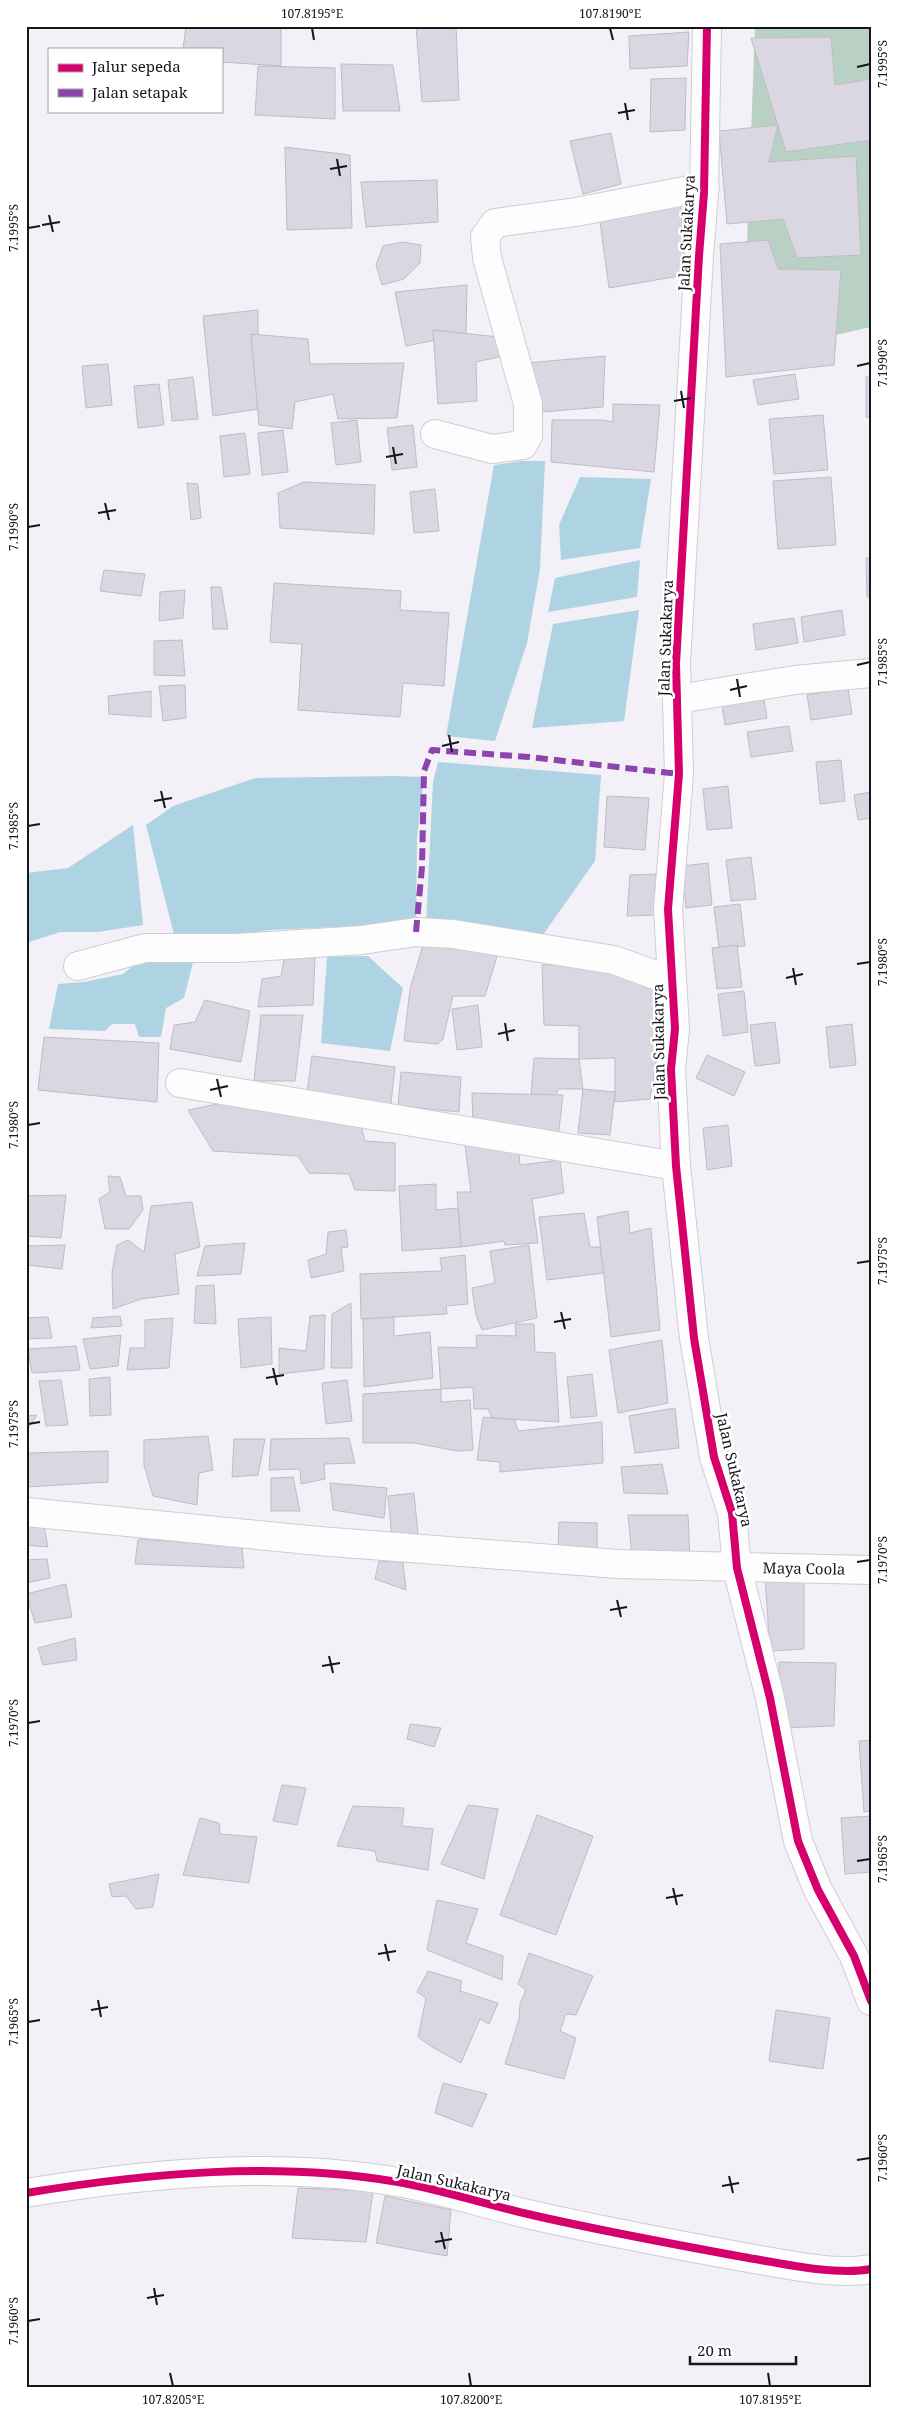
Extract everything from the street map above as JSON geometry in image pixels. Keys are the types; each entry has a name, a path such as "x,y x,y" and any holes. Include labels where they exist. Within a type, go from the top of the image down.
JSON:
{"street":[{"name":"Jalan Sukakarya","path":"707,26 704,187 676,664 679,774 668,909 675,1029 671,1070 676,1166 694,1338 714,1457 732,1513 737,1568 768,1690 798,1841 818,1890 854,1956 871,2001"},
{"path":"435,434 492,449 523,444 528,436 528,404 487,258 485,237 495,223 576,212 704,187"},
{"path":"678,698 795,680 871,673"},
{"path":"78,966 145,948 237,948 362,940 416,932 453,934 614,960 672,981"},
{"path":"180,1083 676,1166"},
{"name":"Maya Coola","path":"26,1512 309,1540 618,1564 871,1570"},
{"name":"Jalan Sukakarya","path":"26,2192 156,2176 248,2171 350,2176 400,2183 531,2215 764,2260 818,2269 871,2269"}],"green space":[{"path":"755,26 871,26 871,327 743,356"}],"water":[{"path":"521,461 545,461 540,569 527,643 495,741 446,736 494,465"},
{"path":"580,477 651,479 640,548 561,560 559,525"},
{"path":"640,560 637,597 548,612 555,578"},
{"path":"639,610 624,721 532,728 553,624"},
{"path":"438,762 601,775 595,861 540,939 426,924 433,782"},
{"path":"424,777 417,838 416,927 377,929 336,927 269,930 232,937 174,934 146,825 173,806 255,778"},
{"path":"133,825 143,925 98,932 60,932 26,943 26,873 68,868"},
{"path":"147,955 194,958 184,998 166,1008 161,1037 139,1037 135,1024 112,1024 105,1031 49,1029 58,984 84,982 123,974"},
{"path":"368,956 403,988 390,1051 321,1043 327,957"}],"building":[{"path":"186,26 281,26 281,66 222,62 222,48 183,48"},
{"path":"416,26 456,26 459,100 422,102"},
{"path":"689,32 687,66 630,69 629,36"},
{"path":"831,37 835,85 871,79 871,140 786,152 751,38"},
{"path":"341,64 393,65 400,111 343,111"},
{"path":"258,66 335,68 335,119 255,115"},
{"path":"686,78 685,130 650,132 651,79"},
{"path":"778,125 769,162 856,156 861,255 797,258 783,219 727,224 719,131"},
{"path":"611,133 621,184 583,194 570,141"},
{"path":"285,147 350,155 352,228 287,230"},
{"path":"437,180 438,222 366,227 361,182"},
{"path":"680,191 685,275 609,288 598,207"},
{"path":"768,240 778,269 841,270 834,365 726,377 720,244"},
{"path":"403,242 421,245 420,263 404,279 382,285 376,265 383,246"},
{"path":"467,285 466,334 406,346 395,292"},
{"path":"258,310 258,409 213,416 203,316"},
{"path":"433,330 508,338 513,354 476,362 477,401 438,404"},
{"path":"251,334 308,339 310,364 404,363 397,418 338,419 333,394 295,402 292,429 259,425"},
{"path":"605,356 603,407 529,413 526,363"},
{"path":"108,364 112,405 86,408 82,366"},
{"path":"795,374 799,399 758,405 753,380"},
{"path":"193,377 198,419 172,421 168,380"},
{"path":"866,377 871,377 871,417 866,417"},
{"path":"159,384 164,425 138,428 134,386"},
{"path":"613,404 660,405 654,472 551,462 552,420 603,420 613,422"},
{"path":"823,415 828,470 774,474 769,419"},
{"path":"357,420 361,462 336,465 331,423"},
{"path":"413,425 417,467 392,470 387,428"},
{"path":"283,430 288,472 262,475 258,433"},
{"path":"245,433 250,474 224,477 220,436"},
{"path":"831,477 836,545 778,549 773,481"},
{"path":"304,482 375,485 374,534 280,528 278,493"},
{"path":"187,483 198,484 201,518 191,520"},
{"path":"435,489 439,531 414,533 410,492"},
{"path":"866,558 871,558 871,597 867,597"},
{"path":"104,570 145,574 141,596 100,591"},
{"path":"274,583 401,591 400,610 449,613 444,686 403,683 400,717 298,710 302,644 270,642"},
{"path":"211,587 221,587 228,629 213,629"},
{"path":"185,590 183,618 159,621 160,592"},
{"path":"842,610 845,635 804,642 801,617"},
{"path":"794,618 798,643 756,650 753,624"},
{"path":"182,640 185,676 154,675 154,641"},
{"path":"185,685 186,718 163,721 159,686"},
{"path":"848,688 852,714 811,720 807,695"},
{"path":"151,691 151,717 109,714 108,696"},
{"path":"763,693 767,718 725,725 721,699"},
{"path":"789,726 793,751 751,757 747,732"},
{"path":"841,760 845,801 820,804 816,762"},
{"path":"728,786 732,828 707,830 703,789"},
{"path":"871,792 871,818 858,820 854,795"},
{"path":"607,796 649,798 645,850 604,847"},
{"path":"751,857 756,899 731,901 726,860"},
{"path":"708,863 712,905 686,908 682,866"},
{"path":"656,874 654,915 627,916 630,875"},
{"path":"740,904 745,946 719,948 714,907"},
{"path":"424,942 499,950 485,996 453,996 443,1039 438,1044 404,1041 410,989"},
{"path":"737,945 742,987 717,989 712,948"},
{"path":"315,958 313,1005 258,1007 262,979 281,976 284,959"},
{"path":"619,962 654,975 656,1063 650,1099 615,1102 615,1058 579,1059 579,1026 544,1025 542,965"},
{"path":"744,991 748,1032 723,1036 718,994"},
{"path":"205,1000 250,1011 241,1062 170,1049 174,1025 195,1022"},
{"path":"478,1005 482,1047 457,1050 452,1009"},
{"path":"261,1015 303,1015 295,1081 254,1081"},
{"path":"775,1022 780,1063 755,1066 750,1025"},
{"path":"852,1024 856,1065 830,1068 826,1027"},
{"path":"44,1037 159,1043 157,1102 38,1090"},
{"path":"707,1055 745,1072 734,1096 696,1078"},
{"path":"312,1056 395,1067 390,1113 306,1100"},
{"path":"534,1058 579,1059 583,1089 558,1089 556,1095 531,1094"},
{"path":"401,1072 461,1077 459,1112 398,1106"},
{"path":"583,1089 615,1092 610,1135 578,1133"},
{"path":"472,1093 563,1095 558,1138 473,1127"},
{"path":"246,1098 313,1112 312,1119 361,1126 365,1141 395,1143 395,1191 355,1190 349,1174 309,1173 298,1156 213,1151 188,1110"},
{"path":"728,1125 732,1166 707,1170 703,1128"},
{"path":"464,1137 518,1143 520,1165 560,1160 564,1193 532,1199 538,1243 505,1245 504,1241 461,1247 457,1192 471,1192"},
{"path":"108,1176 120,1177 126,1196 141,1196 143,1210 129,1229 105,1229 99,1199 110,1192"},
{"path":"436,1184 436,1210 458,1208 461,1247 402,1251 399,1186"},
{"path":"66,1195 61,1238 26,1236 26,1196"},
{"path":"192,1202 200,1247 175,1254 179,1294 141,1299 113,1309 112,1272 117,1245 128,1240 144,1252 151,1206"},
{"path":"628,1211 630,1233 651,1228 660,1330 611,1337 597,1217"},
{"path":"584,1213 590,1247 600,1247 604,1273 547,1280 539,1217"},
{"path":"346,1230 348,1247 341,1248 344,1271 311,1278 308,1260 326,1254 328,1232"},
{"path":"245,1243 241,1274 197,1276 205,1246"},
{"path":"65,1245 62,1269 26,1265 26,1246"},
{"path":"529,1245 537,1318 482,1330 476,1315 472,1288 495,1283 490,1251"},
{"path":"465,1255 468,1304 446,1306 447,1314 361,1319 360,1274 442,1271 440,1258"},
{"path":"214,1285 216,1324 194,1323 196,1286"},
{"path":"351,1303 352,1368 331,1368 332,1314"},
{"path":"325,1315 324,1369 279,1374 279,1348 306,1351 310,1316"},
{"path":"120,1316 122,1326 91,1328 93,1318"},
{"path":"48,1317 52,1338 26,1339 26,1318"},
{"path":"271,1317 272,1364 241,1368 238,1319"},
{"path":"394,1317 394,1336 430,1332 433,1378 364,1387 363,1319"},
{"path":"173,1318 169,1368 127,1370 130,1348 145,1348 145,1320"},
{"path":"515,1324 534,1324 535,1352 555,1353 559,1422 492,1418 488,1409 474,1409 473,1387 441,1389 438,1347 477,1348 476,1335 516,1336"},
{"path":"121,1335 118,1366 90,1369 83,1339"},
{"path":"662,1340 668,1403 618,1413 609,1350"},
{"path":"76,1346 80,1370 32,1373 28,1349"},
{"path":"592,1374 597,1416 571,1418 567,1377"},
{"path":"110,1377 111,1415 90,1416 89,1379"},
{"path":"61,1380 68,1425 46,1426 39,1381"},
{"path":"347,1380 352,1421 326,1424 322,1383"},
{"path":"441,1389 441,1402 470,1400 473,1450 457,1451 415,1443 363,1443 363,1394"},
{"path":"675,1408 679,1448 635,1453 629,1416"},
{"path":"37,1415 26,1431 26,1416"},
{"path":"483,1417 515,1420 518,1431 602,1422 603,1463 500,1472 500,1462 477,1460"},
{"path":"208,1436 213,1470 199,1473 197,1505 153,1496 144,1465 144,1440"},
{"path":"349,1438 355,1463 324,1464 325,1479 301,1484 300,1469 269,1470 271,1439"},
{"path":"234,1439 265,1439 258,1475 232,1477"},
{"path":"108,1451 108,1482 26,1487 26,1453"},
{"path":"662,1464 668,1494 624,1493 621,1467"},
{"path":"293,1477 300,1511 271,1511 271,1478"},
{"path":"330,1483 387,1488 384,1518 333,1510"},
{"path":"414,1493 418,1534 392,1538 388,1496"},
{"path":"628,1515 688,1515 690,1559 632,1556"},
{"path":"26,1521 43,1522 48,1547 26,1545"},
{"path":"559,1522 597,1523 597,1554 558,1552"},
{"path":"138,1539 242,1546 244,1568 135,1564"},
{"path":"47,1559 50,1578 26,1583 26,1560"},
{"path":"379,1561 403,1562 406,1590 375,1579"},
{"path":"765,1577 804,1578 804,1649 770,1651"},
{"path":"66,1584 72,1617 35,1623 26,1594"},
{"path":"75,1638 77,1660 43,1665 38,1648"},
{"path":"779,1662 836,1663 834,1726 780,1728"},
{"path":"410,1724 441,1728 434,1747 407,1739"},
{"path":"871,1740 871,1811 864,1812 859,1741"},
{"path":"282,1785 306,1788 297,1825 273,1821"},
{"path":"468,1805 498,1809 484,1879 441,1864"},
{"path":"353,1806 404,1808 402,1826 433,1829 428,1870 377,1861 375,1851 337,1846"},
{"path":"537,1815 593,1836 556,1935 500,1915"},
{"path":"871,1816 871,1872 845,1874 841,1818"},
{"path":"200,1818 219,1823 220,1834 257,1837 249,1883 183,1875"},
{"path":"159,1874 153,1907 136,1909 126,1896 112,1897 109,1884"},
{"path":"437,1900 478,1909 466,1943 503,1956 502,1980 427,1950"},
{"path":"529,1953 593,1976 576,2015 566,2014 560,2031 576,2038 564,2079 505,2064 519,2019 520,2004 526,1990 518,1984"},
{"path":"428,1971 462,1981 460,1991 498,2003 489,2024 480,2019 461,2063 418,2037 426,1998 417,1992"},
{"path":"776,2010 830,2018 823,2069 769,2061"},
{"path":"443,2083 487,2094 472,2127 435,2113"},
{"path":"298,2188 373,2191 366,2242 292,2238"},
{"path":"385,2196 451,2210 447,2256 376,2243"}],"marked path":[{"path":"416,932 422,867 424,771 432,750 529,757 679,774"}],"cycle path":[{"path":"707,26 704,193 676,664 679,774 668,909 675,1029 671,1069 676,1166 694,1338 714,1457 732,1513 737,1568 770,1698 798,1841 818,1890 854,1956 871,2001"},
{"path":"26,2193 118,2180 212,2172 306,2172 352,2176 415,2185 558,2221 743,2257 824,2270 857,2271 871,2269"}]}
